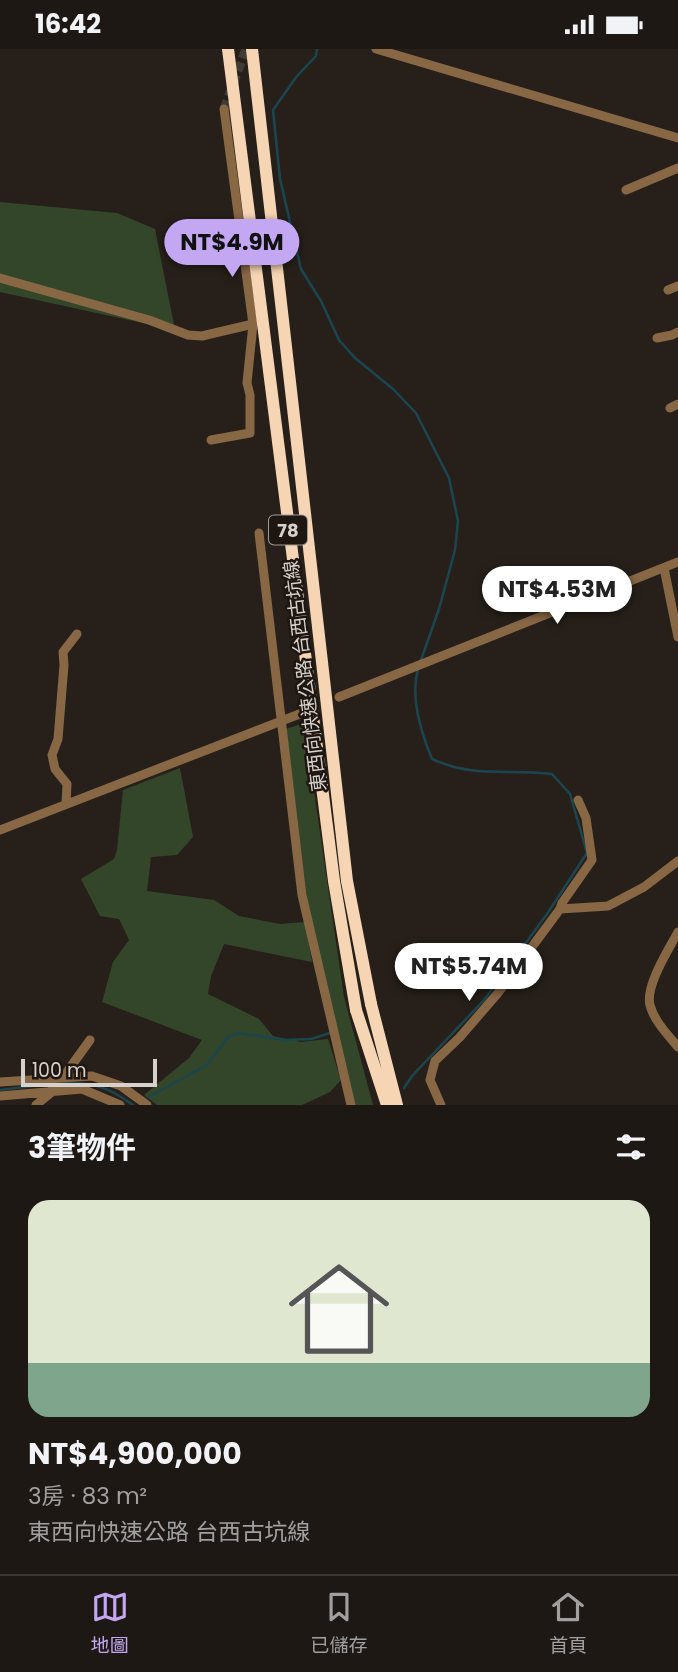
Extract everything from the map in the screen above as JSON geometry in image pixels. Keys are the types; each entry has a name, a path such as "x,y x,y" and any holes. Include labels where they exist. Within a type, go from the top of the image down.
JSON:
{"highway":[{"name":"東西向快速公路 台西古坑線","path":"228,49 334,881 356,1010 363,1030"},
{"name":"東西向快速公路 台西古坑線","path":"252,49 347,881 381,1047"},
{"path":"363,1030 379,1105"},
{"path":"363,1030 387,1105"},
{"path":"381,1047 397,1105"},
{"path":"381,1047 405,1105"}],"street":[{"path":"376,49 678,138"},
{"path":"211,440 250,433 250,395 247,383 253,324 224,109"},
{"path":"626,190 678,168"},
{"path":"0,278 149,320 188,335 202,336 253,324"},
{"path":"668,290 678,286"},
{"path":"657,338 678,332"},
{"path":"259,534 302,895 351,1105"},
{"path":"339,697 678,562"},
{"path":"664,568 678,637"},
{"path":"66,804 66,784 55,769 52,755 58,739 63,652 77,633"},
{"path":"0,830 302,713"},
{"path":"441,1105 430,1080 435,1061 498,993 560,909 592,860 586,818 578,800"},
{"path":"560,909 608,906 644,887 678,861"},
{"path":"678,932 650,988 650,1004 661,1026 678,1047"},
{"path":"64,1076 90,1040"},
{"path":"0,1082 92,1076 121,1086 146,1105"},
{"path":"51,1077 53,1091"},
{"path":"0,1096 82,1089 120,1105"},
{"path":"36,1105 53,1091"}],"green space":[{"path":"0,202 117,213 155,229 175,330 0,292"},
{"path":"304,723 344,997 373,1105 354,1105 307,898 286,729"},
{"path":"180,768 193,837 177,855 151,857 147,891 214,900 239,916 280,924 305,922 312,962 224,944 211,976 208,994 259,1019 273,1036 301,1042 328,1039 341,1080 330,1092 302,1105 157,1105 144,1095 189,1058 202,1040 102,1002 113,962 129,940 119,919 100,916 81,879 114,859 123,790"}],"waterway":[{"path":"317,49 316,56 297,76 273,110 280,179 301,269 321,301 339,340 416,413 449,478 458,521 455,550 439,609 420,663"},
{"path":"404,1088 412,1076 484,1000 547,914 587,853 570,794 552,774 477,771 432,759 416,703 418,669"},
{"path":"149,1097 207,1065 228,1037 238,1033 285,1040 311,1039 333,1032"},
{"path":"0,1090 48,1084"},
{"path":"55,1084 97,1086 133,1105"}],"tunnel":[{"path":"224,109 246,49"}]}
